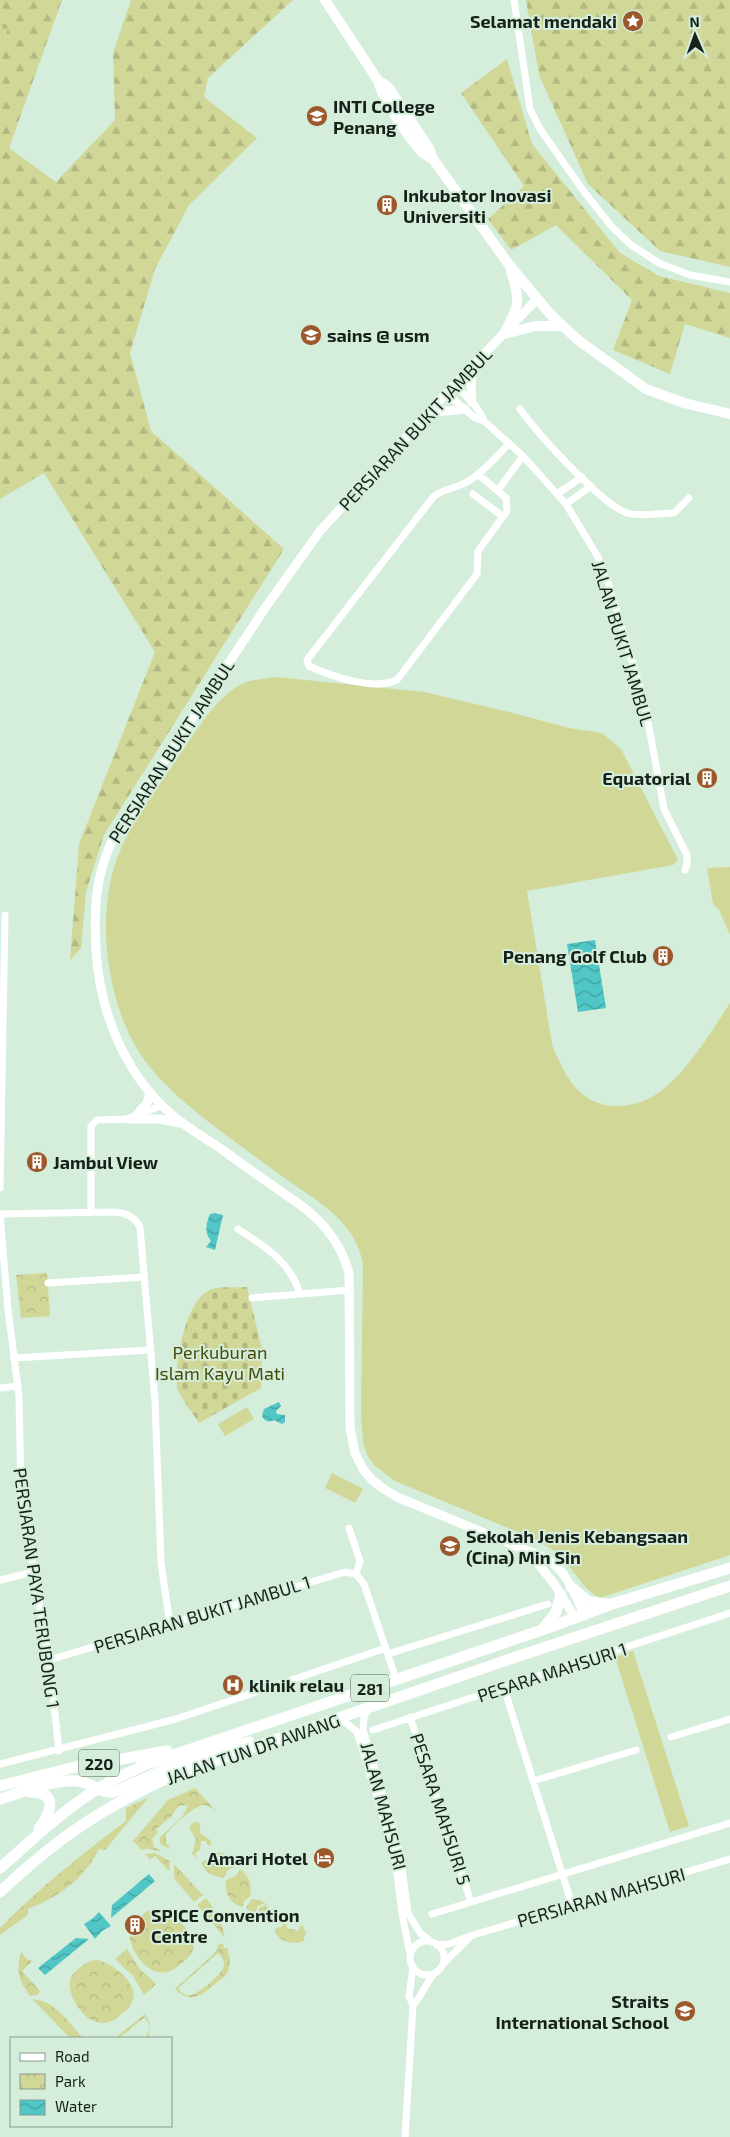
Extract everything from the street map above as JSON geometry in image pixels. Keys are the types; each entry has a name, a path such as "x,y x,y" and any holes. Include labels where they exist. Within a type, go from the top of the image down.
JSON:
{"main road":[{"path":"325,0 379,82 381,93 413,140 422,152 433,159 510,266 537,299 563,326 646,389 684,403 730,414"},
{"path":"504,334 515,314 519,296 510,266"},
{"path":"504,334 535,326 563,326"},
{"name":"JALAN TUN DR AWANG","path":"0,1868 34,1836 99,1788 144,1766 542,1630 582,1620 612,1604 730,1568"},
{"name":"JALAN TUN DR AWANG","path":"0,1892 60,1839 116,1804 179,1773 568,1639 730,1586"},
{"path":"571,1587 592,1604 612,1604"},
{"path":"542,1630 556,1612 561,1595"},
{"path":"568,1639 582,1620 608,1626"},
{"path":"99,1788 107,1792 117,1791 168,1767 235,1744 288,1736"},
{"name":"220","path":"0,1786 70,1768 199,1746"},
{"name":"220","path":"0,1799 68,1781 87,1782 99,1788"},
{"path":"24,1792 42,1793 49,1798 50,1806 46,1817 34,1836"}],"street":[{"path":"514,0 530,109 540,129 585,193 612,227 631,245 659,263 690,275 730,282"},
{"name":"PERSIARAN BUKIT JAMBUL","path":"537,299 446,393 312,543 260,616 112,841 100,869 94,906 97,972 100,990 105,1008 126,1058 135,1073 162,1105 187,1125 313,1214 336,1241 345,1259 349,1273 350,1290 350,1428 354,1453 363,1469 372,1481 397,1497 544,1556 558,1568 571,1587 582,1620"},
{"path":"472,402 473,364"},
{"name":"JALAN BUKIT JAMBUL","path":"454,385 472,402 484,421 522,456 566,504 593,548 608,582 644,700 664,809 687,855 688,865 685,870"},
{"name":"JALAN BUKIT JAMBUL","path":"446,393 475,418 484,421"},
{"path":"520,409 529,422 582,477 621,510 629,514 674,513 689,498"},
{"path":"428,413 465,410"},
{"path":"478,474 506,498 507,511 478,551 477,574 397,680 389,684 380,684 333,677 309,666 307,660 434,496 442,490 466,482 478,474 509,444"},
{"path":"498,490 522,456"},
{"path":"557,494 582,477"},
{"path":"566,504 591,486"},
{"path":"473,494 502,516"},
{"path":"0,1188 5,915"},
{"path":"133,1118 147,1103 150,1092"},
{"path":"133,1118 162,1105"},
{"path":"91,1212 91,1126 97,1120 133,1118 168,1120 187,1125"},
{"path":"0,1215 121,1212 131,1216 138,1222 141,1233 155,1400 161,1563 170,1624"},
{"name":"PERSIARAN PAYA TERUBONG 1","path":"0,1215 8,1309 21,1419 20,1481 33,1572 49,1660 58,1751"},
{"path":"238,1229 282,1262 297,1283 300,1294"},
{"path":"48,1283 144,1277"},
{"path":"252,1298 350,1290"},
{"path":"14,1358 150,1350"},
{"path":"0,1388 18,1386"},
{"path":"349,1528 360,1562 356,1574 364,1584 396,1679"},
{"path":"528,1551 582,1620"},
{"path":"0,1580 33,1572"},
{"name":"PERSIARAN BUKIT JAMBUL 1","path":"49,1660 345,1572 356,1574"},
{"path":"0,1764 58,1751 176,1719 387,1651 548,1604"},
{"name":"PESARA MAHSURI 1","path":"373,1730 730,1613"},
{"path":"504,1688 572,1905"},
{"path":"340,1718 360,1731 369,1708"},
{"name":"PESARA MAHSURI 5","path":"410,1717 471,1902"},
{"path":"671,1737 730,1719"},
{"name":"JALAN MAHSURI","path":"360,1731 400,1853 410,1954"},
{"path":"533,1781 636,1750"},
{"path":"432,1914 730,1823"},
{"name":"PERSIARAN MAHSURI","path":"434,1943 449,1944 472,1934 730,1859"},
{"path":"405,1913 420,1933 434,1943 443,1956 440,1967 425,1974 413,1967 410,1954 416,1945 426,1941 434,1943"},
{"name":"PERSIARAN MAHSURI","path":"413,2005 418,2000 429,1980 472,1934"},
{"name":"PERSIARAN MAHSURI","path":"405,2137 413,2005 410,1996 413,1967"}],"green space":[{"path":"0,0 62,0 9,148 56,182 115,120 113,53 131,0 293,0 208,78 204,97 257,138 189,205 155,269 130,353 151,431 284,549 104,835 86,892 81,948 70,960 79,844 155,652 44,473 0,499 0,56 8,26 0,21"},
{"path":"526,0 730,0 730,267 660,251 588,184 539,75"},
{"path":"0,21 8,26 0,56"},
{"path":"507,59 532,144 620,253 659,276 730,293 730,338 685,324 670,374 613,350 632,300 556,225 511,250 488,219 524,186 461,93"},
{"name":"Penang Golf Club","path":"276,677 424,692 569,728 602,733 621,749 678,860 673,865 527,891 552,1044 562,1067 576,1088 595,1102 620,1106 637,1103 657,1094 690,1061 730,1003 730,1555 600,1598 586,1587 560,1556 542,1543 395,1481 374,1465 367,1455 363,1442 361,1414 363,1263 351,1233 341,1221 318,1201 197,1113 167,1086 139,1052 117,1002 110,975 107,947 106,919 108,893 119,854 139,814 213,709 232,690 242,684"},
{"path":"730,867 730,935 719,910 713,904 707,868"},
{"path":"47,1273 50,1316 21,1318 16,1275"},
{"name":"Perkuburan Islam Kayu Mati","path":"247,1287 262,1349 261,1388 199,1423 183,1400 177,1387 180,1348 189,1317 195,1304 212,1289"},
{"path":"247,1407 254,1419 225,1436 218,1424"},
{"path":"332,1473 363,1489 355,1503 325,1488"},
{"path":"633,1651 689,1826 670,1832 615,1657"},
{"path":"195,1788 217,1812 209,1806 203,1805 189,1813 166,1834 166,1842 170,1849 161,1845 159,1838 182,1817 188,1805 178,1806 172,1816 156,1829 158,1832 152,1839 154,1847 162,1852 148,1849 142,1850 133,1841 168,1800"},
{"path":"149,1797 105,1850 99,1849 86,1869 70,1886 50,1899 28,1909 28,1915 0,1935 0,1928 45,1885 126,1821 126,1808"},
{"path":"199,1822 201,1834 210,1840 212,1844 209,1846 205,1841 201,1841 200,1850 195,1854 199,1859 192,1854 196,1839 189,1828 193,1823"},
{"path":"213,1851 227,1854 237,1865 228,1870 224,1878 204,1869 201,1862 208,1860"},
{"path":"155,1853 170,1861 169,1871 155,1856 150,1860 145,1854"},
{"path":"174,1864 203,1895 194,1902 174,1878"},
{"path":"240,1869 248,1878 251,1889 250,1897 244,1901 243,1906 232,1902 226,1888 226,1880 236,1876"},
{"path":"206,1898 220,1917 225,1938 197,1905"},
{"path":"252,1899 260,1900 269,1906 262,1904 257,1907 256,1913 262,1918 251,1913 246,1907"},
{"path":"264,1906 277,1912 279,1916 277,1920 272,1921 259,1914 259,1908"},
{"path":"154,1909 168,1914 181,1923 191,1936 193,1943 193,1950 189,1957 167,1972 157,1972 148,1967 140,1960 130,1940 129,1931 132,1923 147,1911"},
{"path":"286,1916 288,1918 286,1925 288,1929 295,1929 297,1932 302,1924 306,1933 303,1941 288,1942 281,1939 275,1933 275,1929 283,1926 283,1918"},
{"path":"219,1944 223,1944 224,1948 227,1948 230,1965 224,1977 197,1996 187,1996 175,1989 216,1952","holes":["218,1953 224,1963 221,1972 194,1994 187,1995 181,1992 178,1988"]},
{"path":"127,1949 141,1970 156,1984 144,1995 133,1976 115,1959"},
{"path":"21,1952 27,1959 32,1961 22,1971 40,1991 38,1995 30,1996 19,1975"},
{"path":"95,1960 108,1964 122,1974 128,1980 134,1993 129,2008 118,2017 107,2022 97,2022 88,2018 74,2001 71,1991 70,1981 74,1973 86,1963"},
{"path":"32,1999 48,2003 55,2008 82,2037 69,2037"},
{"path":"145,2014 150,2024 149,2037 145,2037 149,2028 145,2017 120,2037 116,2037"}],"water":[{"path":"595,940 606,1008 578,1012 567,944"},
{"path":"210,1214 223,1215 215,1250 206,1247 211,1241 206,1228"},
{"path":"279,1402 281,1406 276,1411 277,1414 285,1415 285,1422 282,1424 274,1420 265,1420 262,1416 264,1409"},
{"path":"149,1874 155,1881 111,1918 112,1905"},
{"path":"99,1912 111,1926 102,1931 95,1939 84,1924"},
{"path":"76,1938 89,1939 45,1975 38,1968"}],"place":[{"name":"Selamat mendaki","path":"633,21"},
{"name":"INTI College Penang","path":"317,116"},
{"name":"Inkubator Inovasi Universiti","path":"387,205"},
{"name":"sains @ usm","path":"311,335"},
{"name":"Equatorial","path":"707,778"},
{"name":"Penang Golf Club","path":"663,956"},
{"name":"Jambul View","path":"37,1162"},
{"name":"Sekolah Jenis Kebangsaan (Cina) Min Sin","path":"450,1546"},
{"name":"klinik relau","path":"233,1685"},
{"name":"Amari Hotel","path":"324,1858"},
{"name":"SPICE Convention Centre","path":"135,1925"},
{"name":"Straits International School","path":"685,2011"}]}
